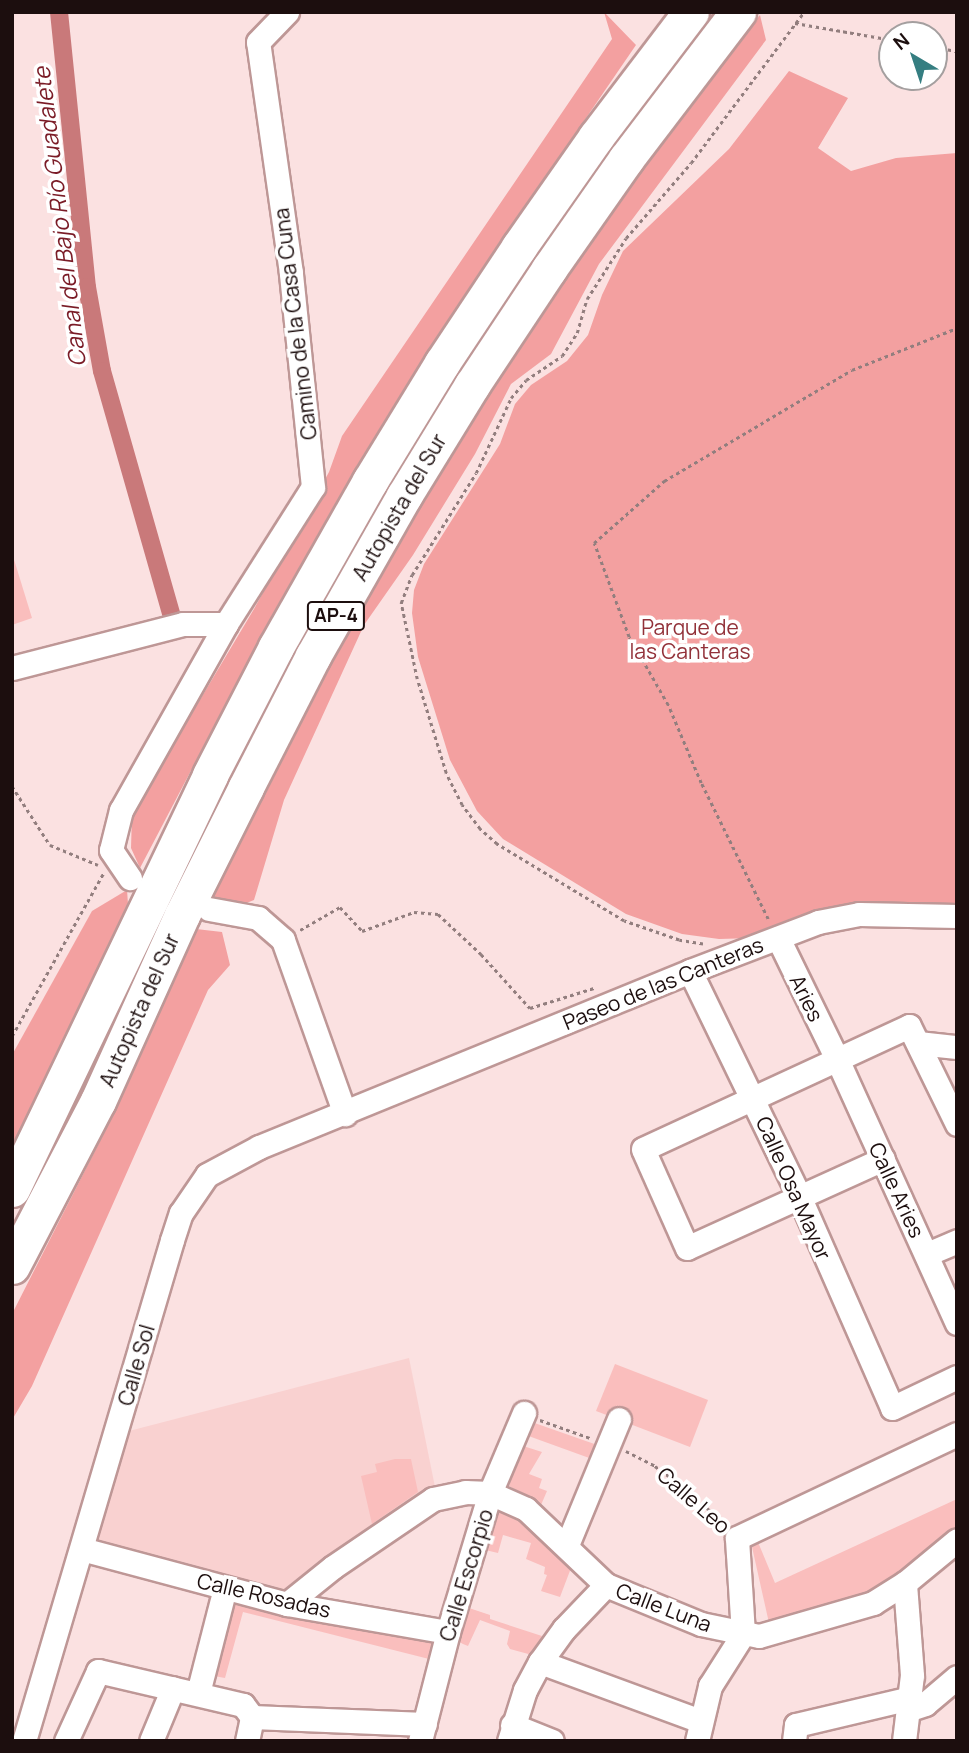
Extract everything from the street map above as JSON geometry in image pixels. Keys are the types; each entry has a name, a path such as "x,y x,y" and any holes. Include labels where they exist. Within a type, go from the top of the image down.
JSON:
{"highway":[{"name":"Autopista del Sur","path":"12,1189 210,775 276,647 370,481 442,363 519,247 596,137 691,12"},
{"name":"Autopista del Sur","path":"12,1266 97,1101 181,915 246,787 313,656 398,507 472,385 549,269 626,159 738,12"}],"street":[{"name":"Camino de la Casa Cuna","path":"130,878 111,849 121,810 226,624 313,488 291,273 258,42 287,12"},
{"path":"12,668 183,624 226,624"},
{"path":"209,909 258,918 283,940 345,1114"},
{"name":"Paseo de las Canteras","path":"379,1099 722,958 838,916 957,916"},
{"name":"Aries","path":"778,938 837,1059"},
{"name":"Calle Osa Mayor","path":"690,971 800,1198 892,1408 957,1377"},
{"path":"913,1035 956,1122"},
{"path":"883,1159 687,1248 643,1149 837,1059 913,1035 957,1047"},
{"name":"Calle Aries","path":"837,1059 957,1322"},
{"name":"Calle Sol","path":"29,1740 181,1213 207,1175 225,1164 379,1099"},
{"path":"926,1255 957,1241"},
{"name":"Calle Escorpio","path":"422,1732 448,1632 490,1493 524,1413"},
{"path":"567,1545 619,1419"},
{"path":"737,1538 957,1434"},
{"name":"Calle Luna","path":"287,1604 333,1567 433,1499 465,1492 490,1493 526,1509 567,1545 606,1585 682,1618 759,1636 845,1614 873,1603 905,1583 957,1540"},
{"name":"Calle Leo","path":"737,1538 743,1634"},
{"name":"Calle Rosadas","path":"82,1549 287,1604 448,1632"},
{"path":"904,1741 910,1704 911,1665 905,1583"},
{"path":"552,1741 511,1733 540,1662 564,1629 606,1585"},
{"path":"198,1693 225,1588"},
{"path":"540,1662 699,1731 710,1686 743,1634"},
{"path":"66,1741 98,1671 243,1705 252,1717 422,1732"},
{"path":"794,1741 796,1725 910,1704 925,1704 957,1677"},
{"path":"151,1741 173,1688"},
{"path":"247,1741 252,1717"}],"path":[{"path":"722,958 718,946 679,940 624,921 497,844 480,829 462,805 446,773 417,678 401,603 412,575 476,473 511,398 526,380 562,356 577,333 587,299 626,238 691,163 804,12"},
{"path":"795,23 878,38"},
{"path":"778,938 701,783 668,705 629,637 594,543 676,474 852,370 957,328"},
{"path":"12,786 50,845 107,869 12,1036"},
{"path":"283,940 340,908 362,931 414,912 438,914 481,954 530,1008 597,987"},
{"name":"Calle Leo","path":"524,1413 633,1453 673,1479 719,1518 737,1538"}],"shaded area":[{"path":"12,553 32,618 12,625"},
{"path":"409,1358 435,1487 284,1595 96,1543 129,1431"},
{"path":"615,1364 708,1400 690,1447 596,1411"},
{"path":"526,1420 603,1447 592,1459 523,1434"},
{"path":"520,1445 542,1452 529,1474 542,1479 539,1488 547,1491 541,1505 509,1486"},
{"path":"395,1459 411,1459 418,1492 372,1524 361,1476 377,1472 375,1464"},
{"path":"957,1499 957,1528 865,1597 769,1623 750,1538 755,1535 775,1583"},
{"path":"496,1509 510,1514 534,1530 571,1568 560,1597 541,1591 547,1575 544,1574 545,1567 526,1559 531,1543 503,1535 498,1553 481,1549"},
{"path":"234,1596 439,1638 433,1660 243,1612 225,1678 214,1676"},
{"path":"463,1606 490,1615 490,1619 542,1636 532,1655 510,1649 507,1644 510,1631 480,1620 468,1646 454,1639"}],"green space":[{"path":"604,12 636,45 545,178 309,556 240,677 140,868 131,848 132,814 254,609 329,472 342,436 612,39"},
{"path":"760,15 766,40 599,264 551,354 511,384 475,454 413,555 364,625 284,800 254,900 244,904 209,896 309,701 463,428 671,126"},
{"name":"Parque de las Canteras","path":"789,71 848,98 818,148 851,171 896,158 957,153 957,906 844,905 753,938 719,939 682,934 626,914 503,839 477,811 450,760 418,657 412,613 414,590 424,564 500,444 515,404 531,385 567,361 588,335 602,295 623,251 729,149"},
{"path":"127,890 128,904 87,999 12,1147 12,1055 92,911"},
{"path":"196,929 222,932 230,965 208,990 32,1386 12,1420 12,1314 101,1139 188,936"}],"waterway":[{"name":"Canal del Bajo Río Guadalete","path":"59,12 87,287 102,371 172,617"}]}
